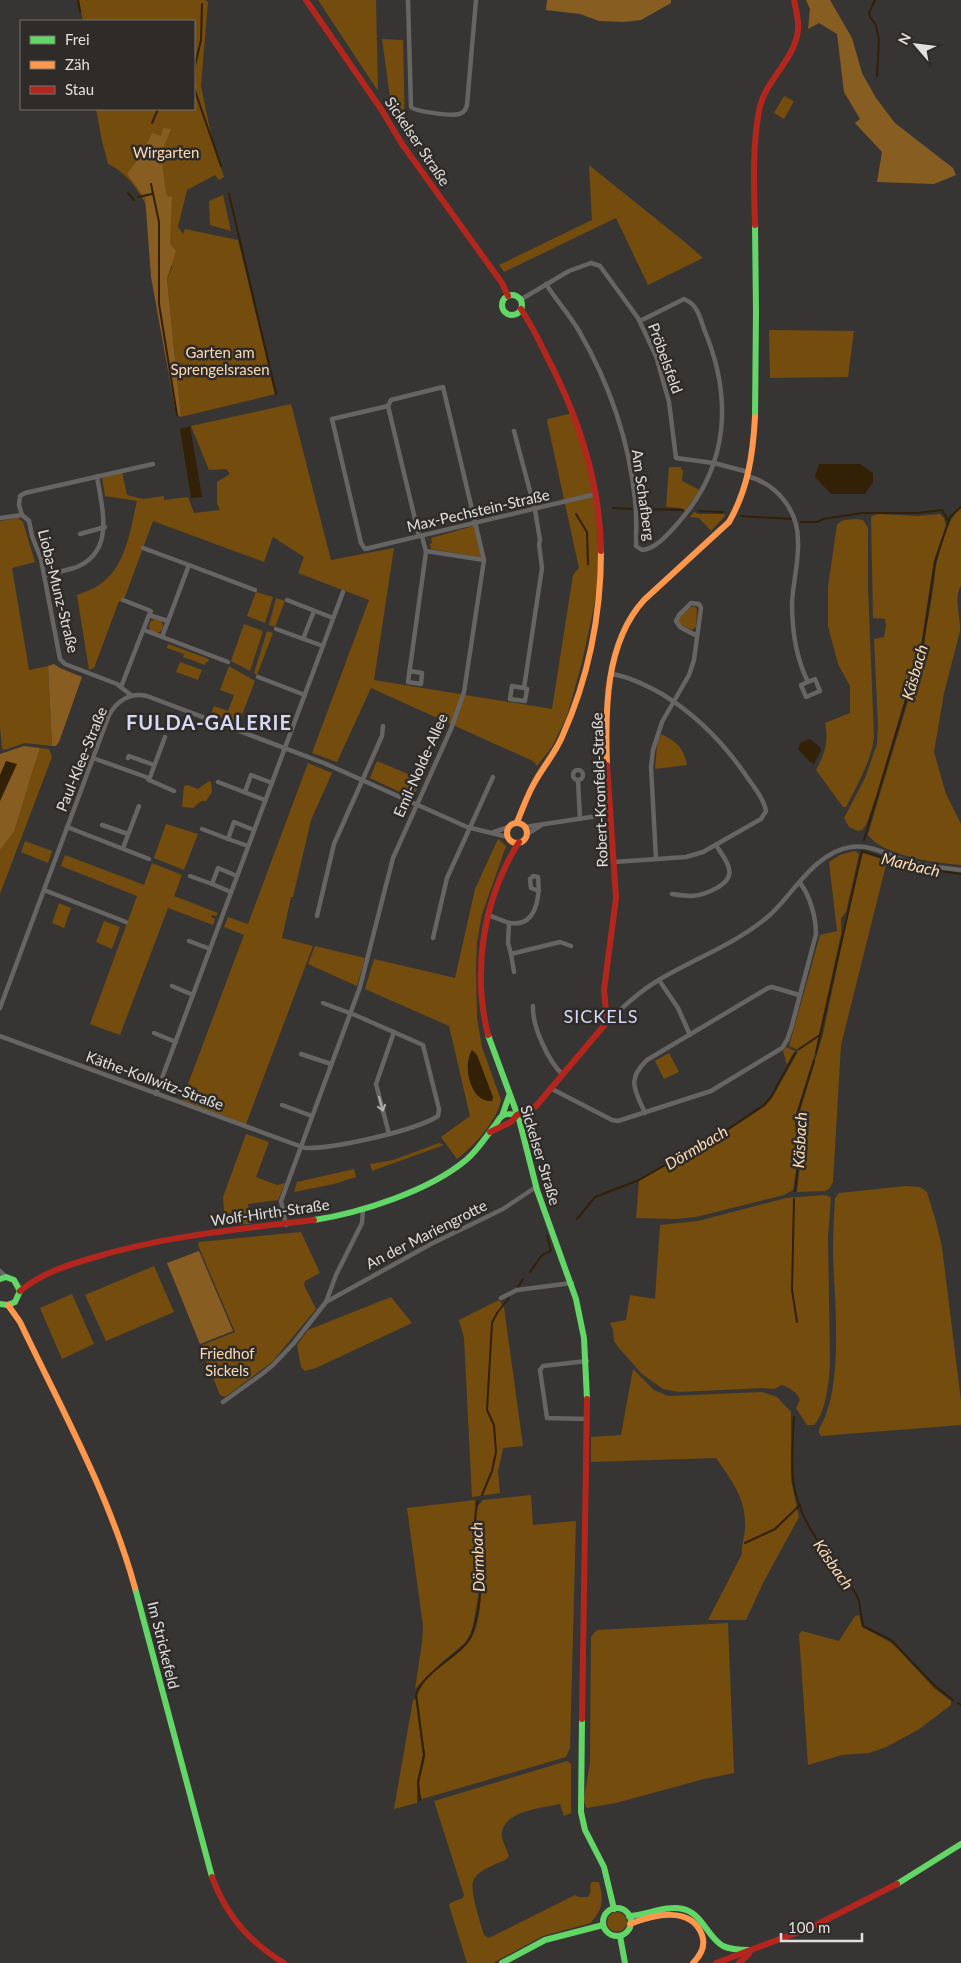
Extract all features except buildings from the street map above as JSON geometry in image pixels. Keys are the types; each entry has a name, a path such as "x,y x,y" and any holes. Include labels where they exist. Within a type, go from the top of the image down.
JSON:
{"main road":[{"name":"Sickelser Straße","path":"306,0 381,109 402,144 502,283 508,296"},
{"name":"Robert-Kronfeld-Straße","path":"607,1022 604,978 616,903 607,727 612,674 620,637 628,621 649,595 729,522 738,509 748,474 754,426 756,292 754,206 758,119 766,90 796,40 798,24 794,0"},
{"path":"522,825 509,827 508,838 514,842 525,839 527,834 522,825 524,807 534,782 564,734 585,675 599,604 602,575 601,535 596,494 587,449 571,403 549,357 531,326 521,309 520,300 515,296 508,296 502,302 502,309 505,313 514,315 531,326"},
{"path":"514,315 521,309"},
{"name":"Sickelser Straße","path":"508,838 510,857"},
{"name":"Sickelser Straße","path":"519,842 510,857 488,915 480,963 483,1016 492,1048 523,1131 530,1170 572,1283 582,1318 586,1361 586,1419 581,1812 585,1830 604,1867 614,1909"},
{"name":"Wolf-Hirth-Straße","path":"490,1132 511,1122 517,1115 536,1106 607,1022"},
{"name":"Wolf-Hirth-Straße","path":"3,1278 14,1280 35,1278 86,1259 156,1241 286,1225 334,1217 405,1194 448,1173 472,1154 502,1116 509,1095"},
{"path":"502,1116 517,1115"},
{"name":"Wolf-Hirth-Straße","path":"20,1291 35,1278"},
{"path":"0,1304 8,1305 15,1302 20,1291 14,1280"},
{"name":"Im Strickefeld","path":"15,1302 20,1322"},
{"name":"Im Strickefeld","path":"8,1305 20,1322 105,1501 126,1555 216,1891 228,1913 242,1931 260,1948 284,1963"},
{"path":"716,1963 753,1951 805,1930 856,1906 910,1877 961,1844"},
{"path":"614,1909 623,1910 629,1916 630,1924 627,1932 620,1936 611,1935 603,1925 607,1913 614,1909"},
{"path":"629,1916 638,1916 665,1909 684,1909 699,1918 716,1940 724,1946 753,1951"},
{"path":"630,1924 670,1915 690,1918 700,1928 703,1943 700,1955 693,1963"},
{"path":"502,1963 545,1940 603,1925"},
{"path":"620,1936 626,1963"},
{"path":"738,1963 753,1951"}],"street":[{"path":"408,0 412,109 459,114 466,110 468,105 476,0"},
{"name":"Pröbelsfeld","path":"520,300 569,271 585,264 596,263 640,321 656,356 669,402 676,458 714,463 748,474 763,481 787,503 795,521 798,541 792,599 793,621 798,655 808,682"},
{"name":"Am Schafberg","path":"546,284 578,329 605,381 616,412 630,464 636,502 636,546 638,549 651,548 681,520 700,494 714,463"},
{"path":"640,321 684,299 695,305 713,349 720,380 723,418 714,463"},
{"name":"Emil-Nolde-Allee","path":"286,1225 281,1201 369,958 393,858 450,729 464,692 484,560 443,387 393,400 388,404"},
{"path":"388,404 426,551 410,671"},
{"name":"Max-Pechstein-Straße","path":"388,404 332,419 361,543 365,549 596,494"},
{"path":"514,430 535,510 542,568 524,688 527,689 525,702 510,699 512,686 524,688"},
{"path":"44,575 73,568 87,560 99,547 105,527 96,476 153,464"},
{"name":"Lioba-Munz-Straße","path":"96,476 25,493 20,496 19,505 22,514 29,521 32,536 41,559 60,659 65,664 121,687 131,695"},
{"path":"0,518 22,514"},
{"path":"80,534 105,527"},
{"path":"143,548 255,590"},
{"path":"426,551 484,560"},
{"path":"162,637 189,565"},
{"path":"156,1094 343,592"},
{"path":"123,600 151,611 121,687 124,699"},
{"path":"287,600 333,618"},
{"path":"656,859 651,767 653,750 662,722 691,667 697,636 701,608 699,604 692,603 678,615 676,622 680,627 697,636"},
{"path":"303,639 314,611"},
{"path":"149,615 168,622"},
{"path":"276,629 323,646"},
{"path":"144,630 228,662"},
{"path":"612,674 645,684 703,723 732,755 753,786 766,811 761,819 703,852 686,857 614,862"},
{"path":"258,677 305,694"},
{"path":"815,679 820,691 806,697 801,685 808,682 815,679"},
{"path":"131,695 147,696 285,748 470,828 494,832 508,838"},
{"name":"Paul-Klee-Straße","path":"0,1008 109,715 117,704 131,695"},
{"path":"317,916 334,844 382,736 384,726"},
{"path":"149,780 165,738"},
{"path":"128,758 129,756 154,765"},
{"path":"93,758 174,791"},
{"path":"244,792 251,775 272,783"},
{"path":"433,938 447,878 493,777"},
{"path":"578,780 580,819"},
{"path":"218,782 265,800"},
{"path":"123,848 139,806"},
{"path":"522,825 541,826 611,814"},
{"path":"228,839 234,822 254,830"},
{"path":"102,825 128,834"},
{"path":"527,834 541,826"},
{"path":"67,827 149,860"},
{"path":"494,832 509,827"},
{"path":"202,829 248,846"},
{"path":"672,894 691,896 701,894 712,891 724,883 728,877 729,868 716,845"},
{"path":"607,1022 634,998 659,980 742,937 771,913 828,856 842,849 858,846 877,849 916,864 961,870"},
{"path":"212,884 218,868 238,876"},
{"path":"190,876 231,892"},
{"path":"552,1089 612,1120 618,1121 711,1091 782,1048 787,1040 800,995 816,929 805,888 800,883"},
{"path":"44,890 126,922"},
{"path":"488,915 509,923 520,922 531,916 538,906 539,890"},
{"path":"509,923 508,943 514,972"},
{"path":"189,941 210,949"},
{"path":"511,954 560,942 571,946"},
{"path":"659,980 678,1008 690,1035"},
{"path":"172,986 193,995"},
{"path":"645,1113 633,1080 647,1060 768,988 772,987 800,995"},
{"path":"300,1147 319,1148 389,1134 432,1120 439,1113 423,1046 323,1003"},
{"path":"533,1006 532,1017 547,1053 553,1065 563,1075"},
{"path":"389,1134 376,1084 394,1032"},
{"path":"154,1034 176,1042"},
{"name":"Käthe-Kollwitz-Straße","path":"0,1036 300,1147"},
{"path":"302,1054 331,1064"},
{"path":"282,1105 312,1116"},
{"name":"An der Mariengrotte","path":"326,1302 431,1244 503,1209 536,1187"},
{"path":"223,1402 273,1364 293,1344 326,1302 336,1275 362,1223 363,1209"},
{"path":"0,1271 3,1278"},
{"path":"501,1298 517,1290 572,1283"},
{"path":"586,1361 543,1366 540,1370 547,1418 586,1419"}],"green space":[{"path":"79,0 205,0 208,2 201,86 213,144 224,177 219,180 215,175 187,190 178,227 183,234 185,229 238,240 275,394 181,417 167,279 172,267 148,208 131,182 108,164 102,141 96,110 195,110 195,20 83,20"},
{"path":"318,0 376,0 378,91"},
{"path":"382,39 403,40 405,130 392,112"},
{"path":"784,96 794,101 784,119 774,113"},
{"path":"589,165 703,258 648,285 616,218 504,272 499,265 592,220"},
{"path":"223,195 231,231 210,225 209,201"},
{"path":"769,330 854,331 848,377 770,378"},
{"path":"291,404 331,560 394,548 374,680 552,709 573,575 579,568 547,421 548,419 573,413 589,472 596,507 600,579 582,662 567,716 552,747 537,766 533,761 371,688 337,762 312,753 369,600 298,573 304,557 273,537 264,562 153,521 123,602 119,601 94,668 89,670 77,595 99,585 115,568 129,536 137,501 105,496 102,478 122,472 127,495 143,499 164,496 164,500 188,497 194,513 220,510 217,503 217,482 230,474 226,469 209,470 191,426"},
{"path":"669,467 681,467 681,470 683,470 682,481 700,490 685,511 681,508 666,507"},
{"path":"961,508 961,586 957,601 960,631 944,693 934,752 946,794 961,824 961,865 925,860 898,853 875,842 868,835 916,673 924,641 940,548 951,519"},
{"path":"694,512 699,514 724,514 725,516 711,531 699,518 690,517"},
{"path":"877,514 918,516 940,514 944,518 946,526 934,560 921,644 876,797 866,825 862,830 858,831 849,827 844,818 865,778 877,744 878,726 874,639 884,637 886,626 885,619 873,618 871,517"},
{"path":"18,518 23,522 35,562 12,568 29,670 48,666 52,746 25,743 4,750 2,748 0,726 0,521"},
{"path":"844,520 863,520 868,528 868,587 874,737 863,773 846,807 843,807 816,770 825,747 827,735 825,723 850,713 850,686 838,664 828,626 828,587 837,524"},
{"path":"476,522 484,560 479,557 431,549 431,538 470,527"},
{"path":"256,592 273,597 265,623 247,616"},
{"path":"276,598 285,601 275,627 269,625"},
{"path":"694,606 697,609 696,627 692,630 679,624 678,621 684,611"},
{"path":"156,619 161,621 163,626 161,631 156,633 151,631 149,626 151,621"},
{"path":"244,624 263,631 250,671 231,661"},
{"path":"267,631 273,633 257,675 254,673"},
{"path":"168,644 209,659 208,662 205,665 183,657 184,654 167,648"},
{"path":"180,662 202,670 198,680 176,672"},
{"path":"229,666 255,681 238,725 211,714 214,706 228,711 234,695 220,690"},
{"path":"661,734 679,746 684,754 687,765 655,769 657,745"},
{"path":"40,748 49,749 52,757 0,894 0,850 14,832"},
{"path":"377,761 415,777 413,782 419,785 413,798 370,778"},
{"path":"308,763 332,773 311,820 282,938 313,946 246,1124 182,1100 244,935 224,927 228,917 248,924"},
{"path":"209,781 211,782 212,792 206,801 201,801 193,808 182,807 184,786 188,785 198,789"},
{"path":"166,824 198,834 184,870 154,858"},
{"path":"498,839 506,846 482,914 477,942 476,968 477,1018 482,1047 501,1100 499,1108 490,1124 457,1159 441,1137 470,1116 449,1026 365,989 374,959 455,978 475,889"},
{"path":"25,841 52,851 48,863 21,852"},
{"path":"855,851 859,854 846,912 841,918 841,934 815,1053 795,1117 798,1158 793,1190 784,1195 696,1217 675,1219 636,1218 639,1181 729,1130 765,1106 772,1098 799,1050 789,1046 820,935 837,931 829,862 840,855"},
{"path":"863,853 887,861 841,1045 833,1182 829,1189 825,1191 797,1192 801,1157 798,1118 823,1034 858,868"},
{"path":"65,855 144,885 152,863 182,875 174,896 218,913 216,916 212,915 211,917 215,919 213,925 168,908 120,1035 90,1024 137,896 61,866"},
{"path":"59,903 71,908 64,928 52,923"},
{"path":"104,921 120,927 112,949 96,942"},
{"path":"315,946 365,958 357,986 308,964"},
{"path":"786,1047 795,1051 787,1065 783,1051"},
{"path":"669,1053 679,1072 664,1079 655,1061"},
{"path":"246,1134 269,1142 256,1177 277,1185 285,1183 278,1200 248,1204 251,1224 225,1225 223,1197"},
{"path":"439,1143 444,1145 372,1171 370,1164 393,1160"},
{"path":"354,1169 356,1177 334,1184 294,1192 297,1182"},
{"path":"906,1186 920,1187 927,1192 942,1247 961,1401 961,1425 821,1436 819,1429 827,1411 835,1367 836,1318 833,1231 835,1198 839,1193"},
{"path":"824,1195 831,1198 828,1237 830,1364 824,1405 814,1425 807,1425 796,1408 800,1400 799,1397 785,1386 782,1385 774,1389 679,1392 663,1389 642,1374 619,1348 614,1341 610,1323 626,1320 630,1295 655,1299 660,1225 698,1221 786,1198"},
{"name":"Friedhof Sickels","path":"301,1232 320,1273 305,1281 304,1285 316,1309 272,1362 225,1397 220,1395 200,1346 235,1332 198,1245 199,1242"},
{"path":"154,1266 174,1312 106,1341 85,1295"},
{"path":"72,1294 94,1344 62,1359 40,1308"},
{"path":"391,1297 412,1323 316,1368 305,1371 301,1367 297,1345 308,1330"},
{"path":"499,1300 504,1307 523,1446 503,1448 498,1471 500,1493 472,1497 464,1338 459,1320"},
{"path":"633,1369 654,1390 668,1396 762,1392 777,1397 791,1412 791,1480 799,1517 764,1581 746,1620 708,1620 742,1554 745,1527 740,1496 716,1458 591,1462 591,1437 621,1435"},
{"path":"531,1495 533,1525 576,1521 570,1748 566,1757 422,1799 419,1783 425,1755 417,1695 425,1680 462,1649 474,1632 478,1618 481,1582 477,1507 483,1500"},
{"path":"475,1500 479,1591 472,1632 465,1643 442,1662 415,1689 423,1626 407,1508"},
{"path":"859,1615 862,1627 896,1647 934,1688 951,1701 951,1705 918,1730 886,1747 869,1753 842,1755 808,1765 799,1634 802,1631 839,1641 855,1616"},
{"path":"728,1623 734,1773 704,1779 616,1803 587,1808 584,1798 590,1763 591,1637 597,1630"},
{"path":"416,1699 423,1755 417,1782 417,1803 394,1809 413,1700"},
{"path":"567,1761 571,1764 571,1813 564,1816 560,1804 533,1809 507,1821 503,1828 502,1837 509,1856 507,1859 477,1875 473,1883 474,1897 484,1935 489,1938 575,1895 588,1897 592,1882 599,1882 601,1889 602,1900 598,1913 591,1923 543,1936 493,1963 467,1963 449,1905 463,1898 464,1895 434,1801"},
{"path":"617,1912 624,1915 627,1922 624,1929 617,1932 610,1929 607,1922 610,1915"}],"shaded area":[{"path":"547,0 671,0 671,3 641,20 624,22 599,21 580,14 546,10"},
{"path":"806,0 830,0 852,38 862,73 876,98 895,123 953,168 956,175 934,184 877,182 882,152 855,123 860,119 844,92 837,34 819,23 808,29 810,9"},
{"path":"163,128 171,129 161,154 166,194 168,197 172,196 170,244 176,251 167,279 181,417 176,414 151,277 145,196 151,193 143,195 127,174 142,154 152,133 161,136"},
{"path":"190,426 202,497 191,498 180,429"},
{"path":"819,464 860,464 873,473 873,482 865,494 831,494 815,477"},
{"path":"54,664 82,677 59,742 56,746 52,746 48,666"},
{"path":"810,739 821,750 814,764 798,749 800,743"},
{"path":"24,746 40,748 14,832 0,850 0,754"},
{"path":"6,761 17,764 0,801 0,775"},
{"path":"472,1050 477,1055 493,1097 492,1101 484,1100 473,1090 468,1073 469,1057"},
{"path":"199,1251 233,1331 200,1344 167,1263"}],"waterway":[{"path":"78,0 80,12"},
{"path":"875,0 869,13 876,25 879,41 877,76"},
{"path":"195,65 201,40 202,4"},
{"path":"195,91 221,166"},
{"path":"152,123 158,110"},
{"path":"151,184 159,222 159,304 177,415"},
{"path":"128,193 134,200"},
{"path":"138,197 152,194"},
{"path":"229,194 276,394"},
{"name":"Käsbach","path":"864,840 923,644 935,562 950,517 961,507"},
{"path":"613,508 632,509"},
{"path":"641,509 683,510"},
{"path":"801,522 817,522 823,519 863,513 918,513 942,510 948,521"},
{"path":"699,511 723,512"},
{"path":"576,514 587,532 588,564"},
{"path":"741,516 791,519"},
{"name":"Marbach","path":"862,851 913,867 961,874"},
{"name":"Käsbach","path":"816,1053 862,851"},
{"name":"Dörmbach","path":"799,1049 820,1035"},
{"name":"Dörmbach","path":"577,1219 595,1197 639,1180 728,1129 764,1105 771,1097 795,1053"},
{"name":"Käsbach","path":"795,1191 799,1157 796,1118 814,1061"},
{"name":"Käsbach","path":"794,1199 792,1290 797,1322"},
{"name":"Dörmbach","path":"530,1272 542,1255 551,1251 547,1236"},
{"name":"Dörmbach","path":"518,1287 523,1279"},
{"name":"Dörmbach","path":"482,1495 492,1471 496,1452 494,1425 487,1410 492,1323 509,1298"},
{"name":"Käsbach","path":"794,1417 792,1464 796,1496 817,1540 856,1594 863,1626 891,1640 935,1686 953,1700"},
{"name":"Dörmbach","path":"420,1800 418,1782 424,1755 416,1695 427,1677 461,1648 468,1641 472,1633 478,1613 480,1597 475,1534 478,1501"},
{"path":"745,1543 775,1529 800,1505"}],"traffic: fast":[{"path":"755,225 755,417"},
{"path":"512,295 519,298 522,305 519,312 512,315 505,312 502,305 505,298 512,295"},
{"path":"488,1035 519,1119 537,1190 576,1299 584,1338 587,1399"},
{"path":"502,1116 509,1096"},
{"path":"314,1220 373,1206 414,1191 451,1171 466,1160 502,1116 507,1114 517,1115"},
{"path":"0,1279 6,1277 14,1280 20,1291 15,1302 8,1305 0,1304"},
{"path":"135,1588 212,1877"},
{"path":"582,1719 581,1812 585,1830 604,1867 614,1909"},
{"path":"897,1884 961,1844"},
{"path":"617,1908 627,1912 631,1922 627,1932 617,1936 607,1932 603,1922 607,1912 617,1908"},
{"path":"629,1916 670,1908 683,1909 695,1916 723,1946 733,1949 750,1950"},
{"path":"502,1963 545,1940 603,1925"},
{"path":"620,1936 625,1963"}],"traffic: slow":[{"path":"607,765 606,722 610,678 621,636 631,617 644,600 729,522 745,484 753,444 755,417"},
{"path":"517,822 533,785 559,743 579,692 596,622 601,551"},
{"path":"517,823 524,826 527,833 524,840 517,843 510,840 507,833 510,826 517,823"},
{"path":"8,1305 20,1322 84,1453 125,1554 135,1588"},
{"path":"630,1924 649,1918 670,1915 689,1919 697,1926 703,1939 702,1950 693,1963"}],"traffic: jam":[{"path":"306,0 381,109 402,144 502,283 508,296"},
{"path":"755,225 754,165 757,120 760,106 768,87 787,60 796,40 798,22 794,0"},
{"path":"521,309 557,376 577,424 592,473 600,525 601,551"},
{"path":"490,1132 511,1122 517,1115 536,1106 607,1022 604,990 616,898 607,765"},
{"path":"488,1035 481,985 481,960 484,936 489,911 497,887 519,842"},
{"path":"20,1291 37,1279 54,1271 119,1250 202,1234 314,1220"},
{"path":"582,1719 587,1399"},
{"path":"212,1877 224,1904 240,1926 260,1946 284,1963"},
{"path":"716,1963 812,1927 897,1884"},
{"path":"739,1963 749,1954"}],"district":[{"name":"FULDA-GALERIE","path":"209,722"},
{"name":"SICKELS","path":"601,1016"}],"park label":[{"name":"Wirgarten","path":"166,152"},
{"name":"Garten am Sprengelsrasen","path":"220,360"}]}
